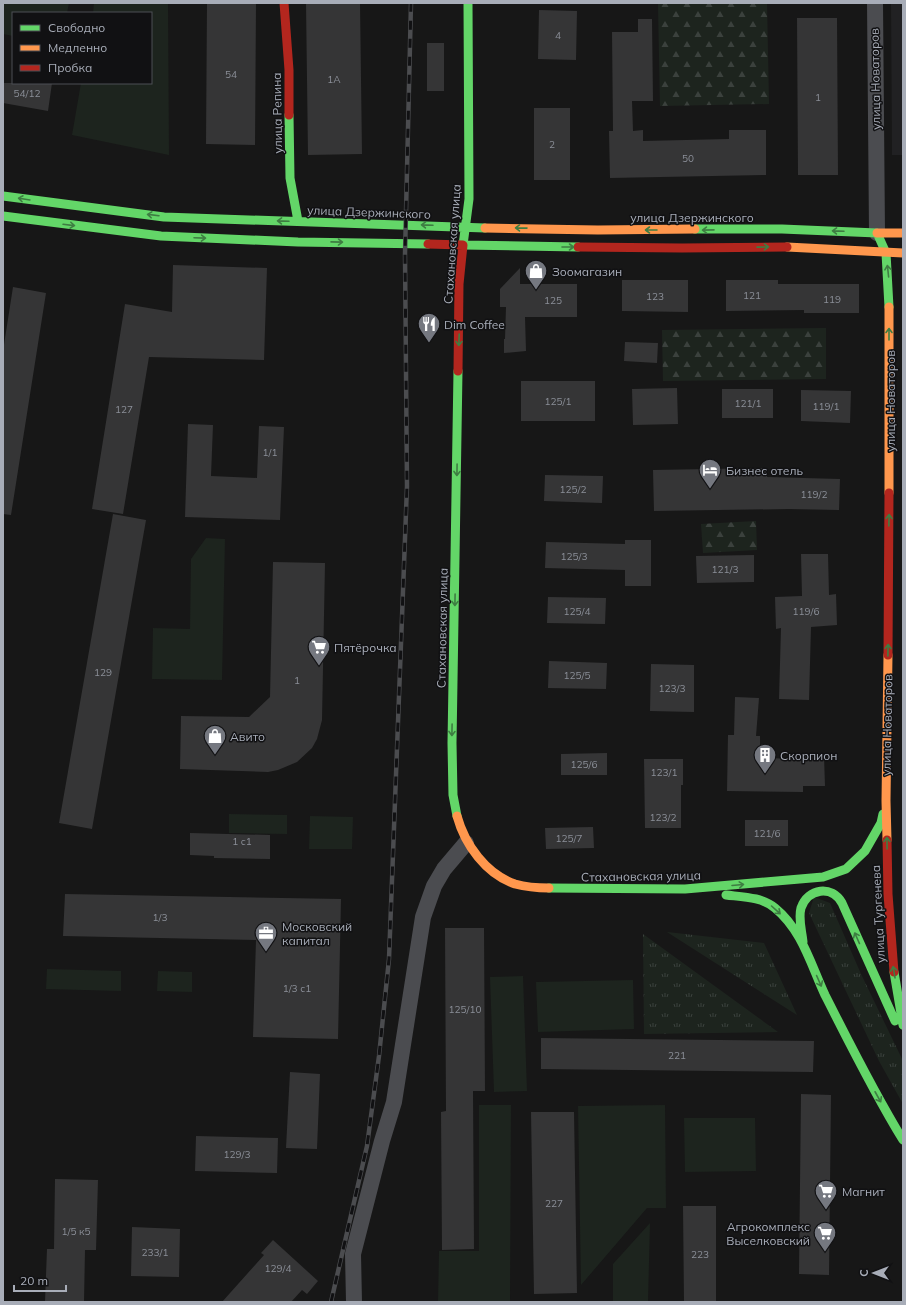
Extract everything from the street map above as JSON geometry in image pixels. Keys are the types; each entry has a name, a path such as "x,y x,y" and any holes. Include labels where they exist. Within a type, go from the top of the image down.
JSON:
{"main road":[{"name":"улица Репина","path":"284,3 289,70 290,178 298,221"},
{"name":"Стахановская улица","path":"468,3 469,199 459,284 452,743 453,796 458,822 466,843 491,871 514,883 528,887 685,889 823,878 846,869 865,851 881,823 886,801"},
{"name":"улица Дзержинского","path":"3,196 164,217 598,230 782,229 903,233"},
{"path":"3,216 161,236 298,242 674,248 779,247 903,253"},
{"name":"улица Новаторов","path":"877,233 886,253 889,289 890,444 886,801"},
{"name":"улица Тургенева","path":"886,801 888,894 893,964 901,1029"},
{"path":"685,889 756,899 766,902 776,909 789,923 803,945 865,1072 903,1140"},
{"name":"улица Тургенева","path":"803,945 800,912 804,901 815,892 834,893 840,899 885,999 901,1029"}],"street":[{"name":"улица Новаторов","path":"874,3 877,233"},
{"path":"354,1302 352,1254 394,1102 422,916 434,886 444,869 466,843"}],"shaded area":[{"path":"891,3 903,3 903,155 892,155"}],"green space":[{"path":"3,3 69,3 67,12 12,12 12,36 3,34"},
{"path":"94,3 168,3 169,155 72,135 81,84 152,84 152,12 93,12"},
{"path":"658,3 767,3 769,104 660,106"},
{"path":"826,328 826,379 663,381 662,330"},
{"path":"756,521 757,550 703,553 701,524"},
{"path":"206,538 225,539 222,680 152,679 153,628 190,629 191,559"},
{"path":"229,814 287,815 287,834 229,833"},
{"path":"310,816 353,817 352,849 309,849"},
{"path":"814,897 830,903 861,974 903,1061 903,1104 879,1061 809,913"},
{"path":"667,932 764,943 797,1015"},
{"path":"643,934 778,1032 644,1034"},
{"path":"47,969 121,971 121,991 46,989"},
{"path":"158,971 192,972 192,992 157,991"},
{"path":"523,976 527,1091 494,1092 490,977"},
{"path":"633,980 634,1029 538,1032 536,982"},
{"path":"479,1105 511,1105 510,1302 438,1302 439,1251 479,1251"},
{"path":"665,1105 666,1208 647,1208 581,1285 578,1106"},
{"path":"684,1118 755,1118 756,1171 685,1172"},
{"path":"650,1223 648,1302 613,1302 613,1264"}],"building":[{"path":"207,3 256,3 255,145 206,144"},
{"path":"306,3 360,3 362,154 308,155"},
{"path":"539,10 577,11 576,60 538,59"},
{"path":"797,18 837,18 838,175 798,175"},
{"path":"638,19 652,19 653,101 632,101 633,131 643,130 643,141 729,139 729,130 766,130 766,175 610,178 609,131 613,131 612,32 638,32"},
{"path":"427,43 444,43 444,91 427,91"},
{"path":"3,83 52,84 48,111 3,103"},
{"path":"534,108 570,108 570,180 534,180"},
{"path":"173,265 267,268 264,360 149,357 123,514 92,509 125,304 172,312"},
{"path":"520,268 520,284 577,284 577,317 525,317 526,351 504,353 506,307 500,307 500,289"},
{"path":"622,280 688,280 688,312 622,311"},
{"path":"726,280 778,280 778,284 859,284 859,313 804,313 804,310 726,311"},
{"path":"13,287 46,293 11,515 3,514 3,351"},
{"path":"625,342 658,343 657,363 624,361"},
{"path":"521,381 595,381 595,421 521,421"},
{"path":"677,388 678,424 633,425 632,389"},
{"path":"722,389 773,389 773,418 722,418"},
{"path":"801,390 851,391 850,423 801,421"},
{"path":"188,424 213,425 211,476 257,478 259,426 284,427 280,520 185,517"},
{"name":"Бизнес отель","path":"767,468 767,477 840,479 839,510 789,509 654,511 653,470"},
{"path":"545,475 603,476 602,503 544,501"},
{"path":"113,514 146,520 92,829 59,823"},
{"path":"625,540 651,540 651,586 625,586 625,570 545,568 546,542 625,544"},
{"path":"801,554 828,554 829,595 836,594 837,625 811,627 809,700 779,699 781,628 776,629 775,597 802,596"},
{"path":"754,555 754,582 697,583 696,556"},
{"path":"273,562 325,563 322,720 317,739 312,748 297,762 278,770 268,772 180,769 181,716 249,717 270,697"},
{"path":"548,597 606,598 605,624 547,623"},
{"path":"549,661 607,663 606,689 548,688"},
{"path":"651,664 694,665 694,712 650,711"},
{"name":"Скорпион","path":"735,697 759,698 756,736 760,736 760,758 805,759 805,756 824,756 825,786 803,786 803,792 727,791 728,735 734,735"},
{"path":"607,753 607,775 561,775 561,754"},
{"path":"644,759 683,759 683,785 681,785 681,828 645,828"},
{"path":"745,820 788,820 788,846 745,846"},
{"path":"593,827 594,848 546,849 545,828"},
{"path":"190,833 270,835 270,859 214,858 214,856 190,855"},
{"path":"65,894 341,899 338,1039 253,1037 256,940 63,936"},
{"path":"445,928 484,928 485,1091 473,1091 474,1249 442,1250 441,1112 446,1111"},
{"path":"541,1038 814,1041 813,1072 541,1069"},
{"path":"290,1072 320,1074 317,1149 286,1148"},
{"path":"801,1094 831,1095 829,1275 799,1274"},
{"path":"531,1112 574,1112 577,1293 534,1294"},
{"path":"196,1136 278,1138 277,1173 195,1171"},
{"path":"55,1179 98,1180 96,1250 85,1250 84,1302 45,1302 47,1249 54,1249"},
{"path":"683,1206 716,1206 716,1302 684,1302"},
{"path":"132,1227 180,1229 179,1277 131,1276"},
{"path":"273,1240 318,1281 307,1294 302,1290 291,1302 222,1302 264,1255 261,1253"}],"railway":[{"path":"331,1302 367,1146 379,1056 389,959 407,486 405,254 411,3"}],"traffic: fast":[{"path":"468,3 469,199 463,245 578,247"},
{"path":"289,115 290,178 298,221"},
{"path":"3,196 164,217 485,228"},
{"path":"3,216 161,236 298,242 428,244"},
{"path":"695,229 782,229 877,233 886,253 889,307"},
{"path":"457,816 453,795 452,743 458,371"},
{"path":"549,888 685,889 823,877 846,869 865,851 881,823 883,814"},
{"path":"803,942 800,916 804,901 809,896 820,891 826,891 838,897 895,1021"},
{"path":"726,895 752,898 770,904 792,927 805,948 825,995 853,1050 903,1140"},
{"path":"894,972 903,1025"}],"traffic: slow":[{"path":"485,228 598,230 695,229"},
{"path":"877,233 903,233"},
{"path":"787,247 903,253"},
{"path":"889,307 889,493"},
{"path":"887,840 886,801 888,655"},
{"path":"457,816 471,848 486,866 495,873 515,884 549,888"}],"traffic: jam":[{"path":"284,3 289,70 289,115"},
{"path":"428,244 463,245 459,284 458,371"},
{"path":"578,247 787,247"},
{"path":"888,655 889,493"},
{"path":"887,840 888,894 894,972"}],"place":[{"name":"Зоомагазин","path":"536,290"},
{"name":"Dim Coffee","path":"429,344"},
{"name":"Бизнес отель","path":"710,490"},
{"name":"Пятёрочка","path":"319,666"},
{"name":"Авито","path":"215,756"},
{"name":"Скорпион","path":"765,774"},
{"name":"Московский капитал","path":"266,952"},
{"name":"Магнит","path":"826,1210"},
{"name":"Агрокомплекс Выселковский","path":"825,1252"}]}
